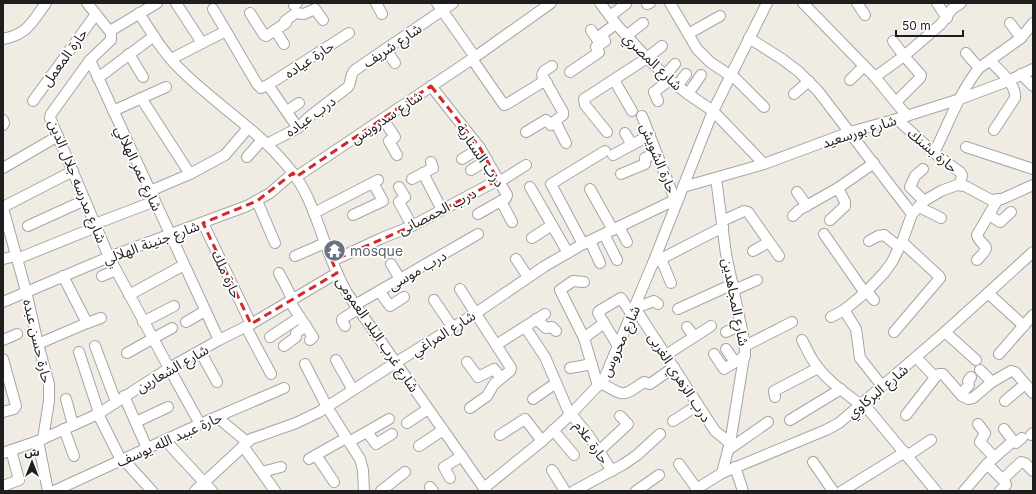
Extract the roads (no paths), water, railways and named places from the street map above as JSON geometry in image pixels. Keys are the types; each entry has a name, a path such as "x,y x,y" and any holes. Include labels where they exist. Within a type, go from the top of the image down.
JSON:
{"street":[{"path":"3,39 17,35 24,31 46,3"},
{"path":"92,6 110,31 157,3"},
{"path":"176,3 202,43"},
{"path":"376,3 382,14"},
{"name":"شارع شريف","path":"350,84 353,72 386,49 440,7 453,3"},
{"name":"شارع سدرويس","path":"295,175 383,119 551,3"},
{"name":"شارع المصري","path":"600,3 626,36 647,58 688,94 713,111 764,164"},
{"path":"670,3 697,49 703,56 731,75 764,107"},
{"path":"677,199 713,111 767,3"},
{"path":"857,3 865,15"},
{"path":"937,3 947,18"},
{"path":"875,77 904,56 941,24 947,18 952,9 961,3"},
{"path":"570,72 598,54 599,52 596,47 605,41 602,34 626,4"},
{"name":"حارة بشنك","path":"807,4 875,77 896,102 902,118 934,153 960,172 962,175 960,185"},
{"name":"حارة المعمل","path":"33,101 92,6"},
{"path":"296,6 306,14 315,9 323,20"},
{"path":"250,13 264,36 267,36 286,23 285,21 295,14 296,6"},
{"path":"440,7 504,105 508,104 541,82 546,83"},
{"path":"213,9 258,86 263,88 268,85 298,128"},
{"name":"شارع غرب البلد العمومى","path":"139,13 171,59 188,76 264,142 283,160 295,175 308,197 337,274 356,307 485,490"},
{"path":"688,34 720,16"},
{"path":"626,36 643,23"},
{"path":"1010,23 1021,38"},
{"path":"934,153 960,99 979,68 1021,38 1033,23"},
{"path":"275,30 284,44"},
{"path":"591,30 600,44"},
{"name":"شارع مدرسه جلال الدين","path":"110,31 112,35 111,40 90,60 50,116 109,257 143,322 200,424"},
{"path":"171,59 226,31"},
{"name":"حارة عياده","path":"268,85 349,33"},
{"path":"98,78 154,36"},
{"path":"749,38 782,59 809,81 874,163 918,208 942,218"},
{"path":"893,40 921,76 896,102"},
{"path":"607,132 585,105 584,101 586,98 647,58 662,46"},
{"path":"386,49 395,63"},
{"path":"966,53 979,68"},
{"path":"129,54 143,77"},
{"name":"شارع عمر الهلالي","path":"90,60 219,340"},
{"path":"990,61 1008,81 1014,90 1015,98 994,130"},
{"path":"671,80 675,64"},
{"path":"526,132 546,120 551,125 563,115 542,73 552,66"},
{"path":"850,80 864,66"},
{"name":"شارع بورسعيد","path":"683,187 764,164 850,132 902,118 960,99 1008,81 1033,69"},
{"path":"658,101 654,92 671,80 686,74"},
{"path":"1021,74 1033,86"},
{"path":"688,94 701,75"},
{"path":"614,80 632,111"},
{"path":"794,94 809,81"},
{"name":"درب عياده","path":"247,156 264,142 298,128 309,117 350,84"},
{"name":"درب السنارية","path":"431,86 480,148 508,196 478,214"},
{"path":"113,111 166,87"},
{"path":"141,98 190,174"},
{"path":"287,111 299,103"},
{"name":"حارة الشويش","path":"642,116 656,153 677,199"},
{"path":"383,119 394,137 389,141 396,155"},
{"path":"3,120 3,125"},
{"path":"556,122 566,143"},
{"path":"3,259 17,257 96,226 225,155 248,128"},
{"path":"625,133 632,145"},
{"path":"600,263 551,184 609,153 632,145 650,135"},
{"path":"3,168 58,136"},
{"path":"966,147 1033,169"},
{"path":"462,159 480,148"},
{"path":"621,174 645,164 645,158 656,153"},
{"path":"471,170 487,160"},
{"path":"412,179 433,168 431,162"},
{"path":"793,216 806,206 838,188 874,163"},
{"name":"درب الحمصانى","path":"332,261 412,226 499,181 526,165"},
{"path":"918,208 910,187 916,176 923,169"},
{"path":"3,211 73,171"},
{"path":"423,173 442,210"},
{"name":"شارع جنينة الهلالي","path":"3,302 109,257 236,211 257,201 295,175"},
{"name":"شارع المجاهدين","path":"716,178 726,254 745,351 729,446 722,473"},
{"path":"314,213 376,182 383,201 352,215"},
{"path":"831,317 844,310 866,292 888,268 918,208 942,191 960,185 965,186 988,199 998,199 1033,185"},
{"path":"399,187 404,197 399,202 412,226"},
{"path":"530,187 568,253"},
{"path":"830,220 845,206 845,202 838,188"},
{"path":"590,189 612,230 617,260"},
{"path":"797,192 806,206"},
{"name":"شارع المراغي","path":"195,491 245,444 258,436 308,418 453,328 528,277 568,253 677,199"},
{"name":"شارع محروس","path":"485,490 542,441 600,384 657,261 677,199"},
{"path":"977,260 985,252 986,248 977,235 998,199"},
{"path":"28,226 85,200"},
{"path":"257,201 275,243"},
{"path":"501,201 512,222"},
{"name":"حارة حسن عبده","path":"3,211 26,291 50,390 41,440"},
{"path":"671,283 657,261 744,211 748,212 780,256"},
{"path":"989,215 1000,222 1011,212"},
{"name":"حارة ملك","path":"203,223 271,374"},
{"path":"532,238 552,225"},
{"path":"612,230 627,242"},
{"name":"درب موسى","path":"345,326 342,319 379,291 478,234"},
{"path":"824,234 866,292 874,300"},
{"path":"869,241 878,236 884,235 900,245 940,278 894,332"},
{"path":"753,251 770,242"},
{"path":"295,256 325,243"},
{"name":"شارع البركاوي","path":"696,490 722,473 826,430 839,423 945,332 1033,252"},
{"path":"516,259 528,277"},
{"path":"391,264 400,279"},
{"path":"129,295 184,265"},
{"path":"102,276 116,270"},
{"path":"279,273 291,301 313,337 310,340"},
{"name":"شارع الشعارين","path":"7,452 41,440 99,413 169,368 219,340 249,326 337,274"},
{"path":"63,276 88,323"},
{"path":"584,282 573,281 560,290 584,338 600,384 620,394 626,394 644,382 650,384 674,367"},
{"path":"678,309 733,287 752,286"},
{"path":"460,289 511,368 511,370 494,384 495,393 487,396 470,408"},
{"path":"379,291 390,306 404,297"},
{"path":"988,293 1024,326"},
{"name":"درب الزهري الغربى","path":"604,323 599,311 620,298 622,299 674,367 693,389 698,405 715,431 729,446"},
{"path":"434,300 453,328"},
{"path":"633,312 654,301 658,304"},
{"path":"143,322 174,306"},
{"path":"844,310 856,329 860,358 882,386"},
{"path":"186,322 205,311"},
{"path":"999,354 1033,315"},
{"path":"270,337 300,317"},
{"path":"496,345 541,317 546,328 552,327 556,331"},
{"path":"38,344 101,318"},
{"path":"714,354 724,369 735,362 745,351 792,322"},
{"path":"584,338 604,323 618,346"},
{"path":"726,332 741,325"},
{"path":"284,346 296,337 296,333 306,326"},
{"path":"666,355 711,326"},
{"name":"حارة علام","path":"525,327 545,357 570,414 612,470"},
{"path":"687,327 694,336"},
{"path":"127,353 172,328"},
{"path":"945,332 976,360"},
{"path":"3,340 17,334"},
{"path":"802,340 818,368 829,380 862,404 936,491"},
{"path":"96,346 120,399 136,422 147,448"},
{"path":"726,349 735,362"},
{"path":"200,351 217,382"},
{"path":"79,352 99,413 122,460 152,491"},
{"path":"916,357 933,375 937,376"},
{"path":"3,359 16,406 14,409 3,412"},
{"path":"336,360 353,390"},
{"path":"467,362 478,377 494,369 502,378"},
{"path":"305,364 327,407 362,464 364,491"},
{"path":"570,368 592,364"},
{"path":"776,397 774,391 818,368"},
{"path":"980,370 992,382"},
{"path":"906,415 921,389 940,374 943,374 960,394 968,399 972,398 992,382 1011,371 1015,372 1033,393"},
{"path":"960,394 969,385 968,381 971,377"},
{"path":"533,399 556,383"},
{"path":"1005,401 1025,384"},
{"name":"حارة عبيد الله يوسف","path":"54,491 200,424 284,388"},
{"path":"790,420 841,389"},
{"path":"66,399 68,427 74,456"},
{"path":"674,421 698,405"},
{"path":"136,422 168,407"},
{"path":"407,423 428,409"},
{"path":"599,452 628,424 620,416"},
{"path":"217,417 245,444 273,490"},
{"path":"334,482 312,457 367,432 389,418"},
{"path":"500,435 525,419 542,441"},
{"path":"729,446 768,422"},
{"path":"978,424 985,433 980,442 1006,485 1000,491"},
{"path":"1004,429 1025,437"},
{"path":"419,446 443,430"},
{"path":"553,430 574,456"},
{"path":"367,432 376,444 392,434"},
{"path":"574,491 637,455 660,434"},
{"path":"965,491 990,460 1012,442 1025,437"},
{"path":"41,440 48,491"},
{"path":"165,440 212,491"},
{"path":"842,491 930,440"},
{"path":"3,486 19,480 7,452"},
{"path":"450,478 444,467 462,456"},
{"path":"814,462 833,491"},
{"path":"1003,479 1021,462 1025,463 1033,471"},
{"path":"679,464 696,490"},
{"path":"262,472 281,467"},
{"path":"735,467 742,491"},
{"path":"552,470 565,491"},
{"path":"381,491 401,472"},
{"path":"636,491 659,475"}],"place":[{"name":"mosque","path":"334,250"}]}
